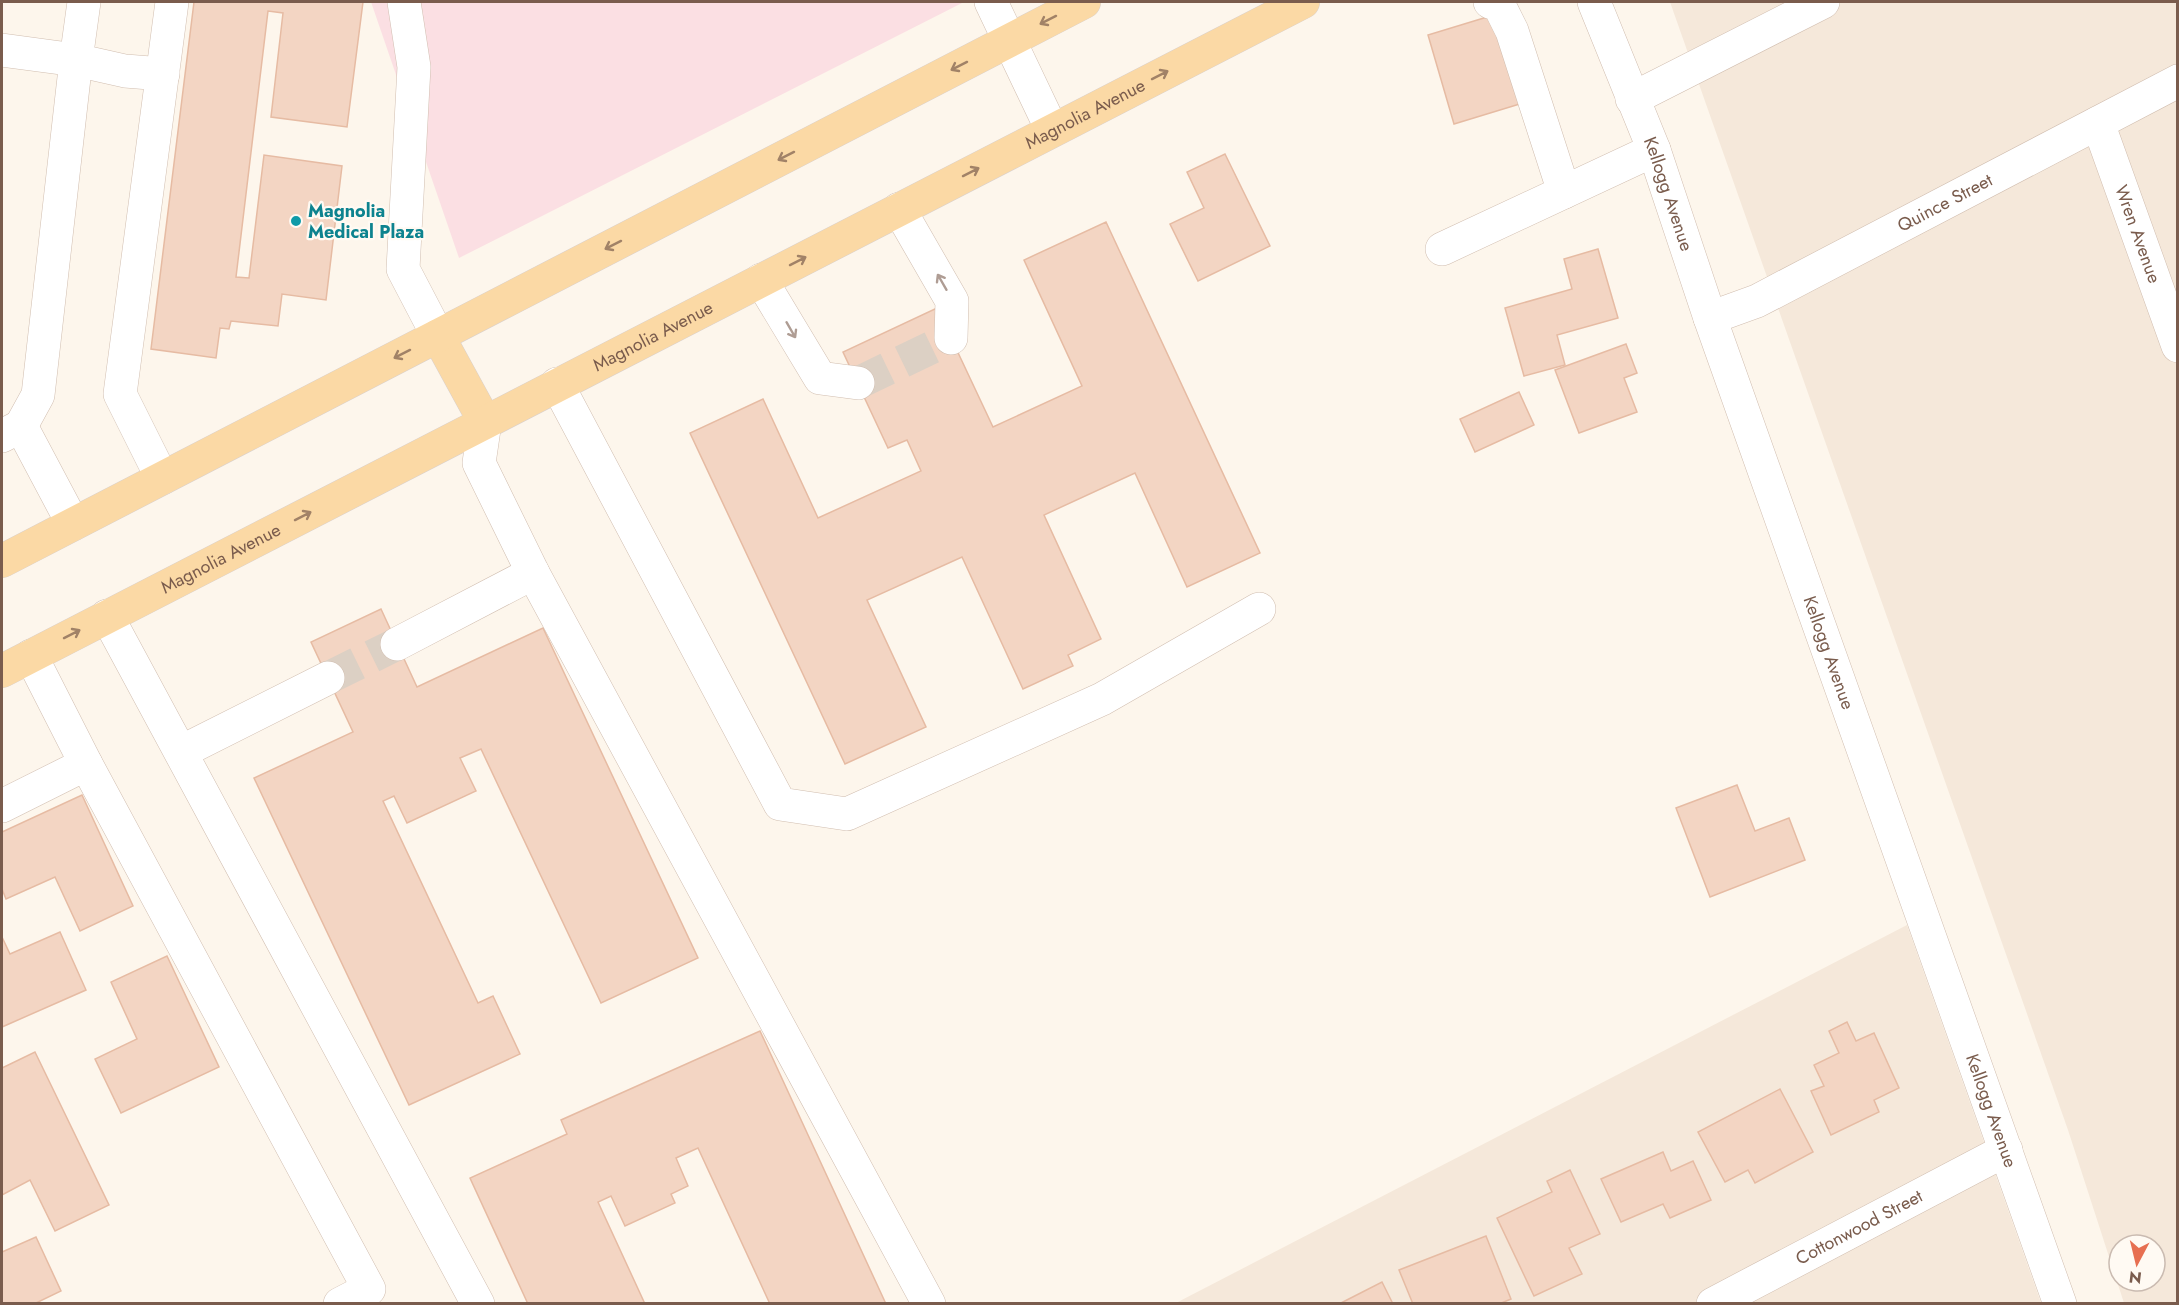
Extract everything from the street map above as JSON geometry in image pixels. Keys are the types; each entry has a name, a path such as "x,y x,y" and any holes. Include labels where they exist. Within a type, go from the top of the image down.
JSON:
{"main road":[{"path":"2,561 1084,2"},
{"name":"Magnolia Avenue","path":"2,671 1303,2"},
{"path":"438,336 485,422"}],"street":[{"path":"73,524 11,431 38,395 84,2"},
{"path":"162,478 120,394 172,2"},
{"path":"404,2 414,67 403,269 438,336"},
{"path":"992,2 1052,130"},
{"path":"1490,2 1499,5 1512,31 1564,192"},
{"name":"Kellogg Avenue","path":"1594,2 1654,150 1710,318 2060,1304"},
{"path":"1632,99 1823,2"},
{"path":"2,50 76,60 125,71 163,74"},
{"name":"Quince Street","path":"1710,318 1757,301 2178,81"},
{"name":"Wren Avenue","path":"2098,123 2178,346"},
{"path":"1442,249 1654,150"},
{"path":"899,209 952,301 951,338"},
{"path":"761,280 820,378 858,383"},
{"path":"558,384 780,804 847,814 1102,699 1259,609"},
{"path":"485,422 479,463 533,573 929,1304"},
{"path":"397,644 533,573"},
{"path":"107,616 478,1304"},
{"path":"31,656 86,764 369,1289 340,1304"},
{"path":"181,752 328,678"},
{"path":"2,806 86,764"},
{"name":"Cottonwood Street","path":"1713,1304 2006,1150"}],"shaded area":[{"path":"371,2 964,2 459,258"},
{"path":"1670,2 2177,2 2177,1303 2124,1303 2121,1293 2167,1293 2167,1233 2107,1233 2107,1250 2068,1130"},
{"path":"1907,925 2041,1303 1174,1304"}],"building":[{"name":"Magnolia Medical Plaza","path":"194,2 363,2 347,127 271,117 283,13 268,11 236,277 249,278 264,155 342,166 326,300 282,294 278,326 231,321 229,329 220,328 216,358 151,349"},
{"path":"1497,14 1523,103 1454,124 1428,35"},
{"path":"1225,154 1270,246 1198,281 1170,224 1204,208 1187,172"},
{"path":"1106,222 1260,553 1187,587 1135,473 1044,515 1101,639 1068,655 1073,666 1023,689 962,557 867,600 926,727 845,764 690,433 763,399 818,518 921,471 907,440 888,448 843,352 937,308 993,427 1082,386 1024,260"},
{"path":"1598,249 1618,318 1557,335 1565,365 1524,376 1505,308 1572,289 1564,259"},
{"path":"1626,344 1637,373 1624,378 1637,412 1579,433 1555,370"},
{"path":"1519,392 1534,425 1475,452 1460,419"},
{"path":"381,609 417,687 543,628 698,958 601,1003 481,749 460,758 476,791 407,823 394,796 383,801 478,1003 493,996 520,1054 409,1105 254,778 353,732 311,642"},
{"path":"1737,785 1755,831 1789,818 1805,860 1710,897 1676,808"},
{"path":"82,795 133,906 80,931 55,877 6,899 2,889 2,832"},
{"path":"60,932 86,990 2,1027 2,937 10,954"},
{"path":"167,956 219,1067 121,1113 95,1059 137,1039 111,982"},
{"path":"1847,1022 1856,1041 1874,1033 1899,1088 1874,1100 1879,1112 1831,1135 1811,1091 1824,1086 1814,1065 1839,1053 1829,1031"},
{"path":"760,1031 886,1304 770,1304 698,1148 676,1158 688,1186 671,1194 675,1203 625,1226 611,1196 598,1202 645,1304 528,1304 470,1178 567,1134 561,1120"},
{"path":"35,1052 109,1205 55,1231 30,1180 2,1195 2,1068"},
{"path":"1780,1089 1813,1152 1755,1183 1748,1170 1725,1182 1698,1132"},
{"path":"1663,1152 1671,1171 1693,1161 1711,1200 1670,1218 1663,1204 1621,1222 1601,1179"},
{"path":"1570,1170 1600,1234 1569,1248 1582,1274 1534,1296 1497,1218 1552,1192 1547,1181"},
{"path":"1486,1236 1511,1299 1499,1304 1413,1304 1399,1270"},
{"path":"36,1237 61,1291 34,1304 2,1304 2,1252"},
{"path":"1382,1282 1393,1304 1339,1304"}],"tunnel":[{"path":"858,383 951,338"},
{"path":"328,678 397,644"}],"place":[{"name":"Magnolia Medical Plaza","path":"296,221"}]}
